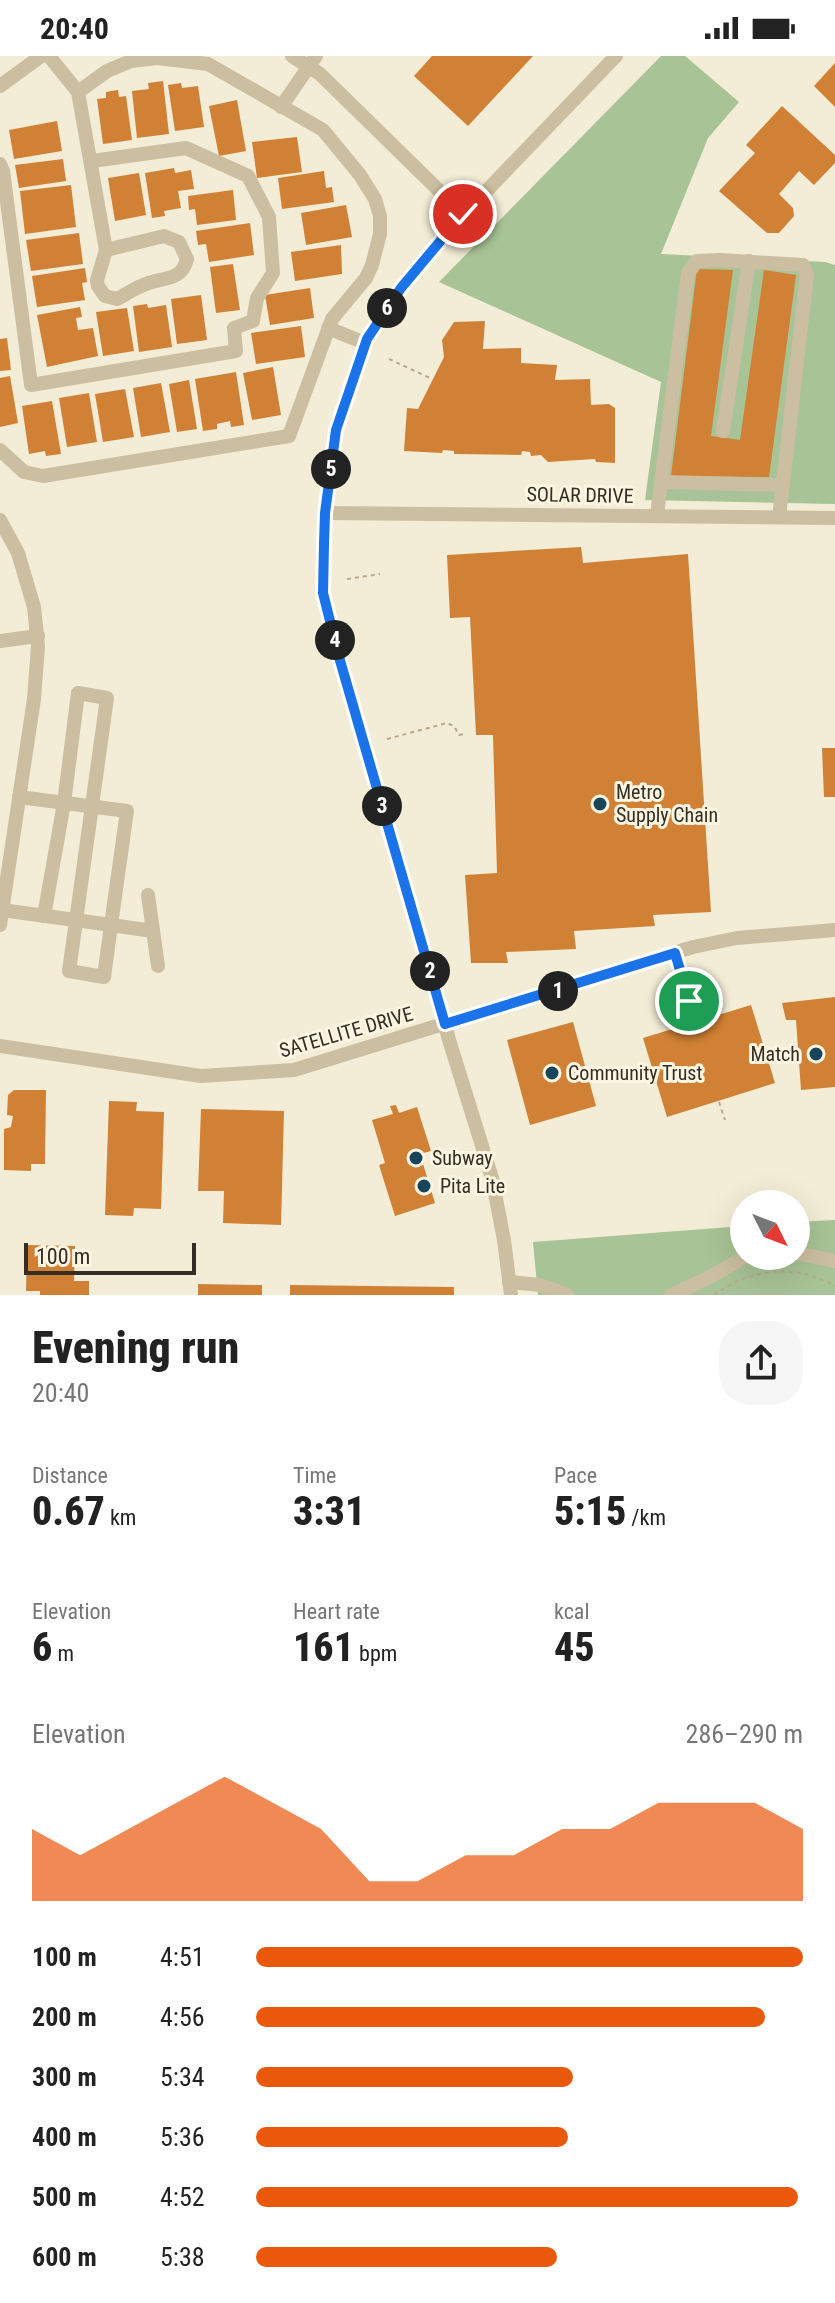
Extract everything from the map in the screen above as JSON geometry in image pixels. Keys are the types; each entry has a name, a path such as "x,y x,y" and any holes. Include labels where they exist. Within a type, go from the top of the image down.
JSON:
{"street":[{"path":"1,82 41,56"},
{"path":"49,56 78,92 106,250 97,280 101,291 117,299 150,282 178,275 187,259 184,247 164,236 106,250"},
{"path":"292,56 312,61 463,214"},
{"path":"567,1295 540,1285 510,1288 492,1178 445,1024 323,593 325,513 336,430 365,343 401,288 463,214 616,56"},
{"path":"0,450 24,472 43,476 289,436 328,328 343,303 366,278 380,234 380,216 375,199 330,136 208,64 157,58 131,61 107,71 78,92"},
{"path":"281,107 312,61"},
{"path":"0,164 31,385 236,351 234,328 253,321 257,298 273,273 269,217 248,176 186,148 92,161"},
{"path":"657,515 688,273 697,261 749,261 803,265 807,275 779,517"},
{"path":"723,431 749,261"},
{"path":"328,328 365,343"},
{"path":"661,482 782,485"},
{"name":"SOLAR DRIVE","path":"325,513 835,518"},
{"path":"0,520 18,553 34,607 38,636 34,699 1,918 44,916 153,931"},
{"path":"0,641 38,636"},
{"path":"19,797 64,803 90,806 127,811 104,977 69,971 90,806 107,698 78,693 64,803 44,916"},
{"path":"148,895 158,966"},
{"name":"SATELLITE DRIVE","path":"0,1046 201,1076 294,1070 675,953 737,938 835,930"},
{"path":"810,1256 835,1261"},
{"path":"671,1295 730,1265"}],"path":[{"path":"389,359 430,378"},
{"path":"347,579 380,574"},
{"path":"387,739 447,723 454,726 459,735 464,734"},
{"path":"675,953 689,1001"},
{"path":"719,1102 725,1120"},
{"path":"714,1295 728,1285 760,1272 804,1273 835,1286"}],"green space":[{"path":"661,56 685,56 739,102 708,138 661,254 835,265 835,504 645,500 661,382 439,282"},
{"path":"835,1220 835,1295 538,1295 533,1242 730,1227 730,1270 810,1270 810,1221"}],"building":[{"path":"432,56 533,56 468,126 414,76"},
{"path":"835,63 835,107 814,86"},
{"path":"163,81 169,134 137,138 132,91 149,89 148,83"},
{"path":"181,83 182,88 198,86 204,127 175,131 168,85"},
{"path":"118,90 119,97 126,96 132,140 103,144 97,99 106,98 106,92"},
{"path":"237,100 246,151 219,156 209,106"},
{"path":"782,106 835,155 835,163 814,185 799,171 779,194 793,208 794,216 779,233 767,233 719,191 755,153 746,145"},
{"path":"57,121 62,151 14,159 9,130"},
{"path":"297,137 302,172 257,178 252,142"},
{"path":"63,159 66,181 19,188 15,165"},
{"path":"174,168 175,173 191,170 194,189 178,191 181,208 164,211 165,216 152,218 145,173"},
{"path":"324,171 326,188 332,187 334,202 282,209 278,178"},
{"path":"139,173 146,215 115,221 108,178"},
{"path":"71,185 76,227 25,234 20,191"},
{"path":"233,190 236,220 197,225 195,209 189,210 188,196"},
{"path":"346,205 352,237 306,245 301,213"},
{"path":"250,223 254,255 209,262 206,244 198,245 196,231"},
{"path":"79,233 83,264 31,271 26,240"},
{"path":"341,245 342,274 295,281 291,252"},
{"path":"233,264 240,310 216,313 210,267"},
{"path":"85,268 87,282 82,283 85,300 37,307 32,276"},
{"path":"697,269 733,270 711,436 740,440 764,270 796,275 769,477 671,476"},
{"path":"310,288 314,318 270,325 265,295"},
{"path":"201,295 207,340 177,344 171,299"},
{"path":"147,304 148,308 166,305 172,347 139,352 133,306"},
{"path":"80,307 82,317 76,318 78,330 93,328 98,356 47,367 37,315"},
{"path":"127,308 134,351 103,356 96,312"},
{"path":"485,321 483,349 521,348 521,363 557,365 555,380 590,379 591,405 609,404 615,408 615,463 596,462 595,459 548,462 541,455 531,456 530,452 522,451 521,455 404,451 407,408 418,409 444,357 442,340 454,322"},
{"path":"301,326 305,357 256,364 251,333"},
{"path":"7,338 11,370 0,371 0,339"},
{"path":"273,367 281,415 252,420 243,373"},
{"path":"236,372 244,425 231,427 230,421 217,424 217,429 203,431 195,379"},
{"path":"10,376 18,423 0,427 0,378"},
{"path":"189,380 197,429 177,432 169,384"},
{"path":"161,383 170,432 141,437 133,388"},
{"path":"125,389 134,437 103,442 95,394"},
{"path":"89,393 97,442 67,447 59,398"},
{"path":"52,401 61,454 46,456 45,451 29,454 22,406"},
{"name":"Metro Supply Chain","path":"581,547 583,563 688,554 711,912 653,915 655,926 574,931 576,949 506,952 508,963 471,963 465,875 497,873 493,735 476,735 470,617 450,618 447,555"},
{"path":"822,748 835,748 835,797 824,797"},
{"name":"Match","path":"835,997 835,1087 801,1090 796,1020 786,1020 782,1003"},
{"path":"751,1005 775,1083 667,1117 643,1038"},
{"name":"Community Trust","path":"573,1022 596,1106 530,1125 507,1040"},
{"path":"14,1090 46,1090 45,1164 31,1164 31,1171 4,1170 4,1129 11,1127 13,1116 7,1115 8,1095"},
{"path":"109,1101 137,1102 136,1111 164,1112 161,1209 134,1208 133,1216 105,1215"},
{"path":"396,1105 399,1113 417,1107 431,1151 420,1154 435,1203 395,1216 379,1165 385,1163 372,1120 393,1114 390,1106"},
{"path":"201,1109 284,1111 281,1225 223,1223 224,1191 198,1191"},
{"path":"27,1245 75,1246 74,1281 89,1281 89,1295 40,1295 40,1291 26,1291"},
{"path":"198,1284 262,1285 262,1295 198,1295"},
{"path":"290,1285 454,1287 454,1295 290,1295"}],"place":[{"name":"Metro Supply Chain","path":"600,804"},
{"name":"Match","path":"816,1054"},
{"name":"Community Trust","path":"552,1073"},
{"name":"Subway","path":"416,1158"},
{"name":"Pita Lite","path":"424,1186"}],"route":[{"path":"463,214 401,288 367,339 336,430 325,513 323,593 339,657 445,1024 675,953 689,1001"}]}
